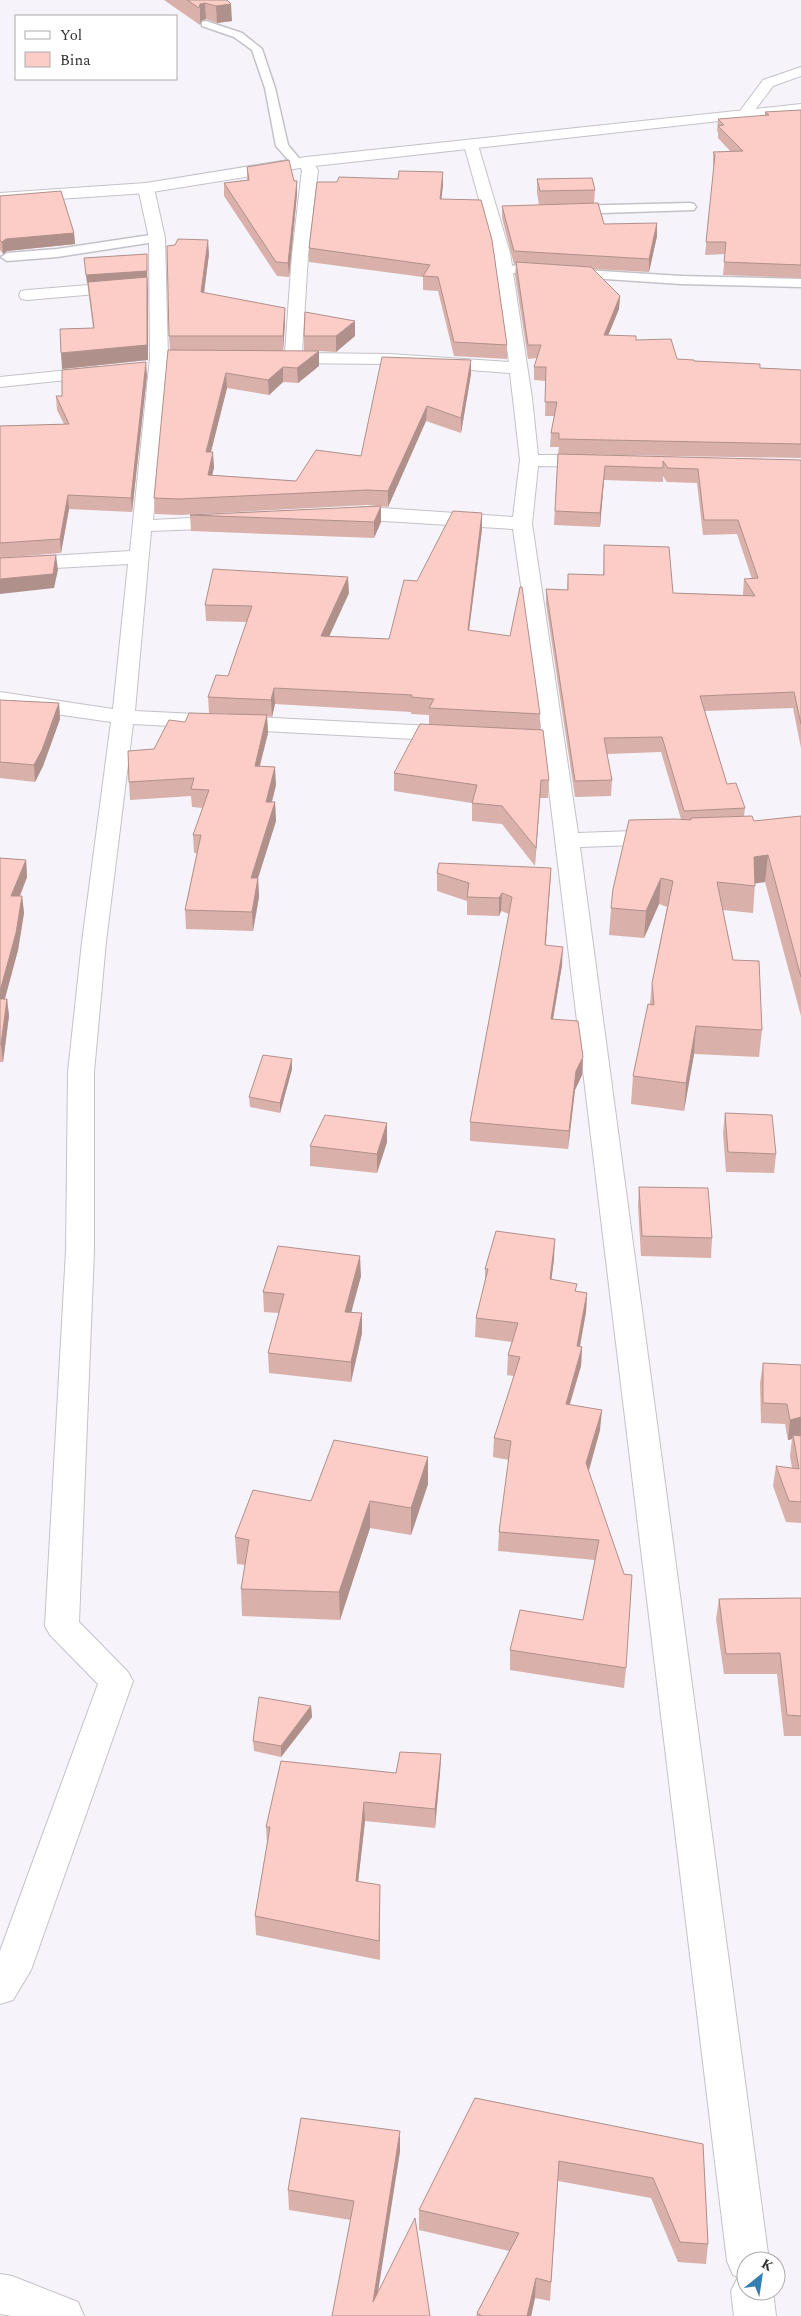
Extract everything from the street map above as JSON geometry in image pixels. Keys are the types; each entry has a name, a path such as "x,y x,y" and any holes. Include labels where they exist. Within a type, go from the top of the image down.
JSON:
{"street":[{"path":"744,115 768,83 801,70"},
{"path":"0,198 146,188 301,162 801,108"},
{"path":"471,145 495,213 519,368 529,460 522,524 544,739 566,841 747,2251"},
{"path":"294,358 300,255 310,170 301,162"},
{"path":"0,1988 12,1970 116,1681 62,1626 80,1252 81,1072 94,942 123,717 158,362 157,238 146,188"},
{"path":"27,295 157,284"},
{"path":"138,368 178,358"},
{"path":"265,358 389,359 519,368"},
{"path":"0,382 117,370"},
{"path":"529,460 618,461"},
{"path":"320,514 367,513 522,524"},
{"path":"141,526 246,521"},
{"path":"0,565 138,557"},
{"path":"0,699 123,717 476,736"},
{"path":"566,841 683,836"},
{"path":"0,2294 12,2296 63,2316"},
{"path":"753,2301 755,2316"}],"lane":[{"path":"206,24 238,35 256,49 270,88 282,146 301,162"},
{"path":"556,211 690,207"},
{"path":"7,256 65,252 157,238"},
{"path":"504,269 681,280 801,283"}],"building":[{"path":"187,0 227,0 231,4 216,6 205,3 200,4 199,8"},
{"path":"801,110 801,265 724,262 726,242 706,242 715,155 713,152 743,151 718,126 724,125 718,119 769,115 765,112"},
{"path":"289,160 294,181 297,181 288,263 276,262 224,183 249,180 247,167"},
{"path":"399,171 443,172 440,199 481,200 492,240 507,345 454,342 438,277 423,276 430,265 309,248 317,182 337,182 339,177 398,179"},
{"path":"592,178 595,190 540,191 537,179"},
{"path":"61,191 74,233 6,239 2,242 0,240 0,196"},
{"path":"598,203 604,224 657,223 649,259 514,251 502,206"},
{"path":"178,239 208,240 201,292 285,308 283,336 169,336 167,246 175,245"},
{"path":"147,254 147,271 86,275 84,258"},
{"path":"516,262 591,267 620,296 604,335 636,336 636,340 671,339 677,359 760,364 760,368 801,370 801,444 559,439 559,433 551,433 557,402 545,402 546,367 534,367 541,345 528,345"},
{"path":"147,277 147,345 61,353 60,329 94,328 88,282"},
{"path":"305,312 355,321 336,336 304,336"},
{"path":"168,350 319,351 297,368 283,367 268,380 226,373 206,452 213,452 208,475 296,481 316,450 361,456 382,357 471,360 461,418 427,406 388,491 367,490 179,499 154,498"},
{"path":"146,362 131,498 68,495 60,539 0,543 0,426 69,424 56,396 62,396 62,370"},
{"path":"558,454 801,460 801,724 794,692 700,696 727,784 736,783 745,808 684,811 662,737 604,738 612,780 575,781 546,589 568,590 568,574 604,575 604,545 669,547 673,593 755,596 744,579 758,578 738,520 704,520 698,469 668,468 663,461 663,468 605,466 600,513 555,511"},
{"path":"381,506 374,522 190,515"},
{"path":"453,511 482,513 468,630 510,636 520,587 522,587 540,714 429,708 434,699 411,697 412,695 274,688 271,700 208,697 216,675 228,676 252,606 205,605 213,569 348,577 321,636 389,639 404,580 417,581"},
{"path":"56,555 53,574 0,579 0,558"},
{"path":"0,700 59,703 42,750 34,765 0,762"},
{"path":"189,713 267,715 255,766 275,767 266,802 275,802 251,878 258,878 252,912 185,910 201,835 193,835 209,790 191,789 194,778 129,782 128,751 154,749 169,720 185,722"},
{"path":"420,724 543,730 549,780 541,780 536,848 502,806 472,803 477,785 394,773"},
{"path":"752,816 754,821 801,816 801,977 768,855 754,857 755,886 717,882 733,960 759,961 762,1030 696,1026 686,1083 633,1076 648,1004 654,1005 652,983 673,881 661,878 646,911 611,908 613,889 629,820 691,820 691,818"},
{"path":"0,858 26,860 11,896 22,896 16,933 0,991"},
{"path":"439,863 551,868 545,945 563,947 551,1019 578,1021 583,1057 576,1071 569,1131 470,1122 512,897 502,893 499,898 467,897 469,883 437,873"},
{"path":"0,999 7,999 1,1044 0,1044"},
{"path":"263,1055 292,1059 280,1103 249,1097"},
{"path":"725,1113 772,1115 776,1154 728,1152"},
{"path":"325,1115 387,1123 377,1154 310,1146"},
{"path":"639,1187 708,1188 712,1238 642,1236"},
{"path":"496,1231 555,1239 550,1279 577,1284 575,1291 587,1293 577,1346 582,1347 566,1404 602,1410 586,1463 624,1574 632,1575 626,1668 510,1650 520,1610 583,1620 599,1540 499,1532 511,1441 494,1438 520,1357 508,1355 518,1323 476,1318 488,1269 485,1269"},
{"path":"278,1246 360,1256 345,1312 362,1313 351,1362 268,1353 284,1294 263,1292"},
{"path":"763,1363 801,1365 801,1417 790,1420 787,1404 763,1403"},
{"path":"793,1435 801,1436 801,1502 789,1501 776,1466 799,1469"},
{"path":"334,1440 428,1457 411,1508 370,1501 339,1592 241,1589 249,1540 235,1537 253,1490 311,1501"},
{"path":"801,1598 801,1716 787,1715 780,1653 726,1654 719,1599"},
{"path":"259,1697 311,1706 281,1746 253,1741"},
{"path":"400,1752 441,1754 435,1809 364,1802 356,1881 380,1885 379,1941 255,1916 270,1827 266,1827 281,1761 396,1773"},
{"path":"475,2098 703,2144 708,2244 680,2242 653,2178 559,2161 551,2282 536,2278 527,2316 482,2316 477,2313 519,2233 419,2210"},
{"path":"301,2118 400,2131 373,2302 415,2218 430,2316 332,2316 354,2201 288,2190"}]}
